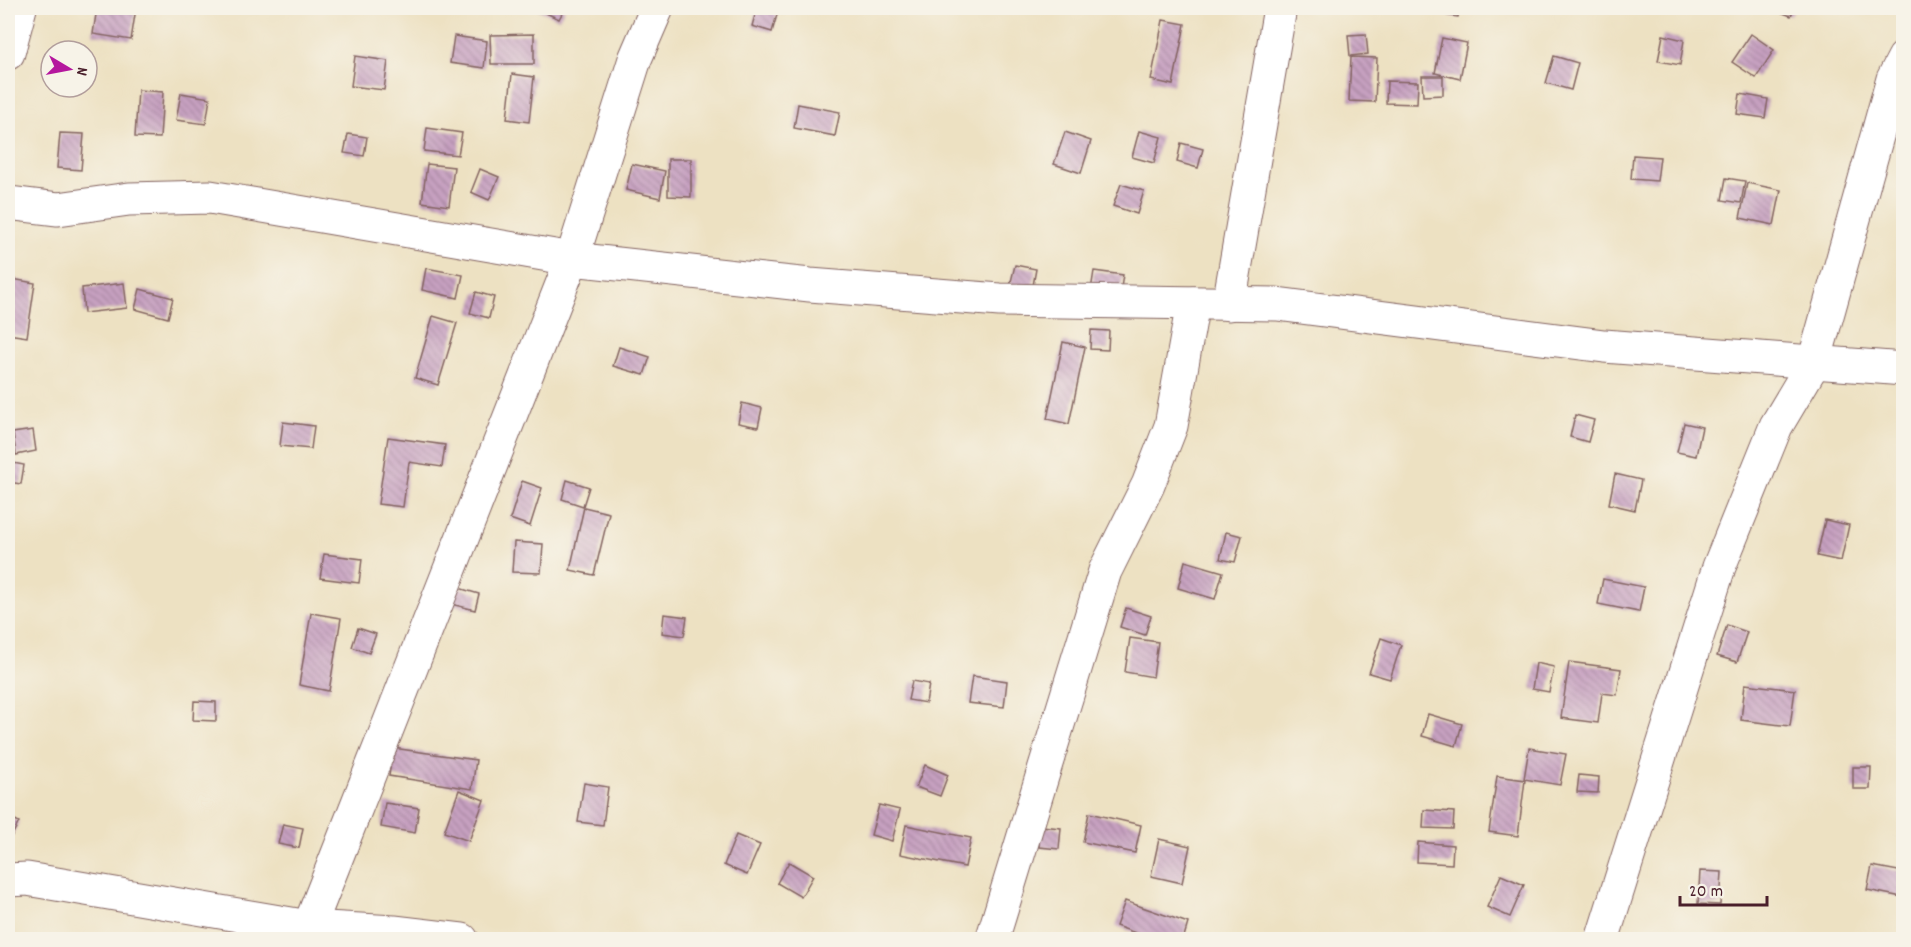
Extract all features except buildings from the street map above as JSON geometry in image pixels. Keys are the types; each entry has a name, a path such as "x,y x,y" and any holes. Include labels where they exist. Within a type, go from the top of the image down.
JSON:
{"street":[{"path":"8,53 20,8"},
{"path":"307,933 572,259 635,59 657,8"},
{"path":"1229,304 1280,8"},
{"path":"1602,939 1719,567 1776,426 1814,362 1893,79 1904,58"},
{"path":"8,203 58,208 129,199 210,197 572,259 810,285 1000,300 1277,304 1604,346 1904,369"},
{"path":"992,939 1106,571 1148,484 1171,426 1193,303"},
{"path":"8,880 27,879 307,933 394,932 462,939"}]}
